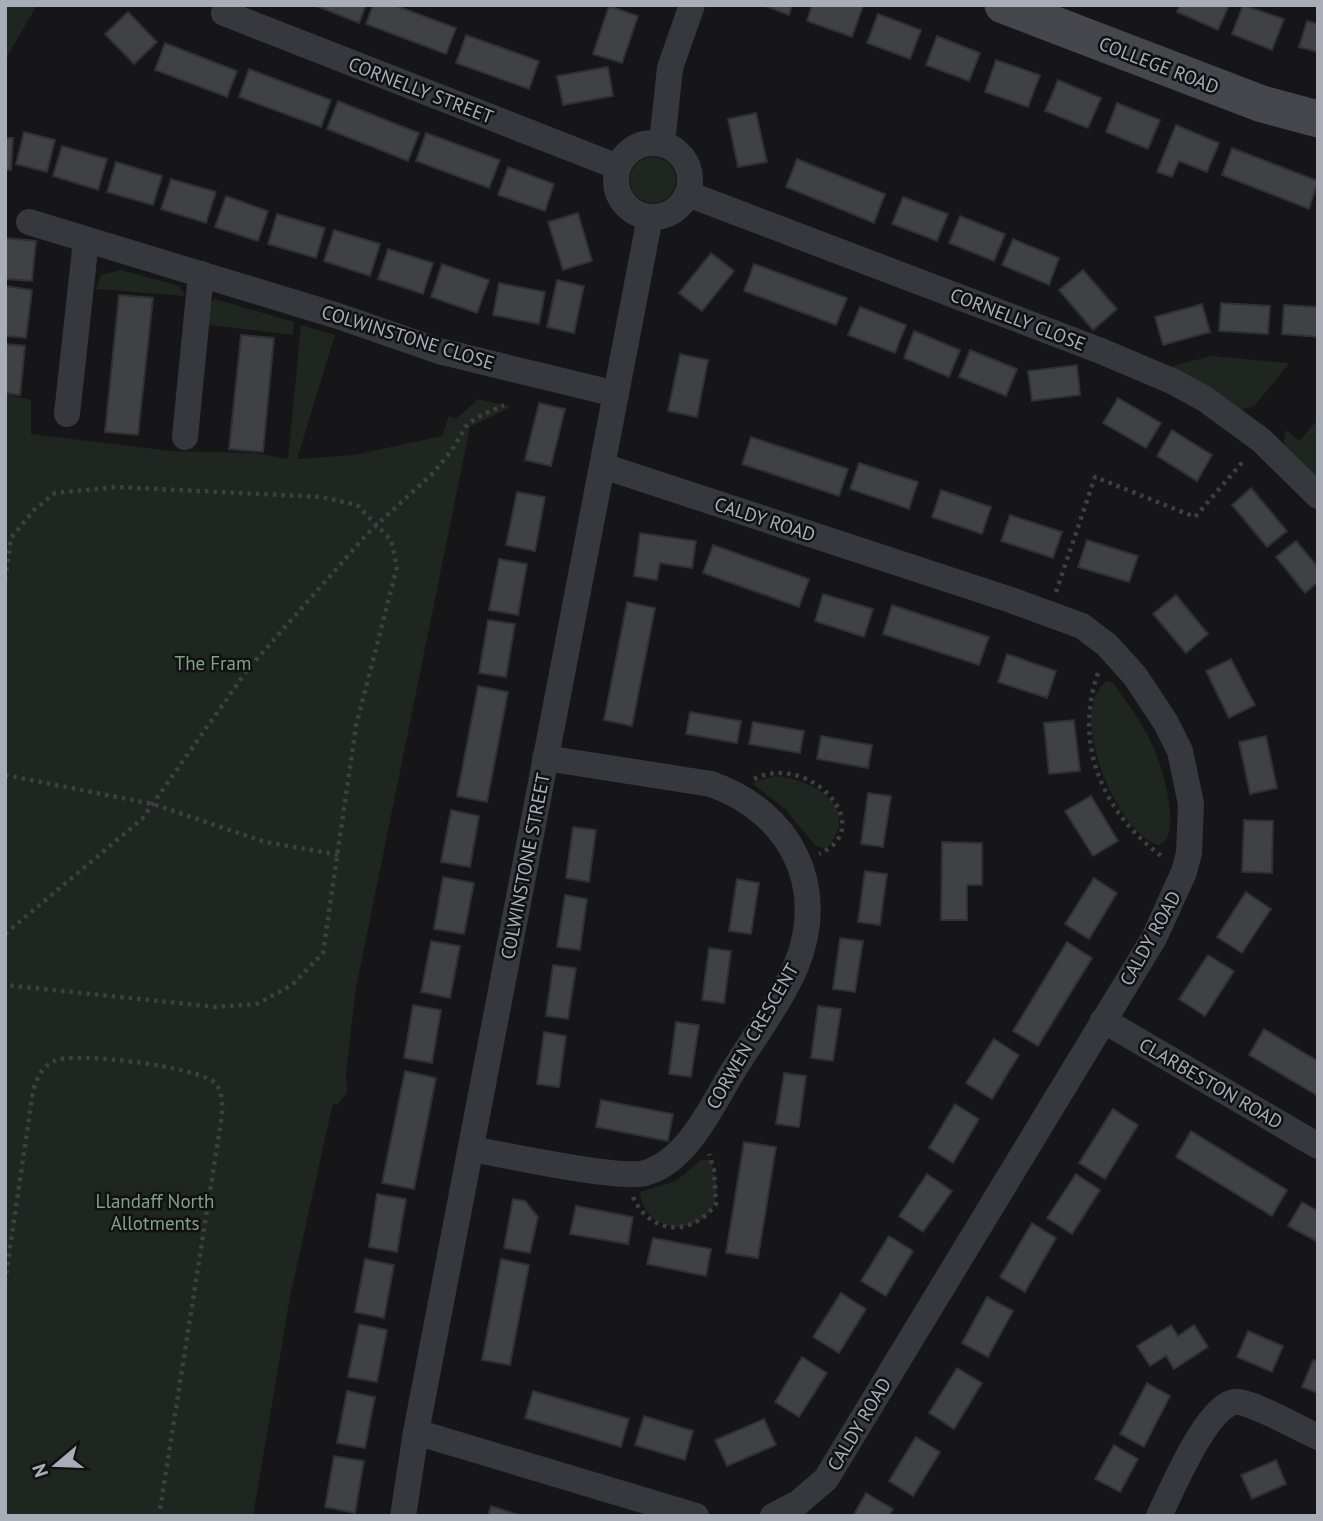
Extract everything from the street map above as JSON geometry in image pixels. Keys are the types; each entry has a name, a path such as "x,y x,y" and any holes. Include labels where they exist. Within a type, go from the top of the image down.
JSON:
{"street":[{"path":"662,143 670,68 692,5"},
{"name":"COLLEGE ROAD","path":"1003,5 1262,104 1318,119"},
{"name":"CORNELLY STREET","path":"224,13 618,167"},
{"path":"662,143 683,157 689,168 688,194 673,212 650,217 637,214 620,197 616,186 618,167 628,152 638,145 662,143"},
{"name":"CORNELLY CLOSE","path":"688,194 1149,370 1205,399 1261,440 1318,496"},
{"name":"COLWINSTONE STREET","path":"403,1516 416,1432 650,217"},
{"name":"COLWINSTONE CLOSE","path":"29,222 439,351 616,394"},
{"path":"67,414 86,240"},
{"path":"185,437 201,274"},
{"name":"CALDY ROAD","path":"603,466 1082,626 1107,645 1153,700 1180,751 1191,804 1190,841 1184,872 1154,938 826,1479 798,1503 776,1515"},
{"name":"CORWEN CRESCENT","path":"472,1149 628,1176 660,1166 697,1128 796,964 806,923 806,899 800,862 784,833 763,812 738,795 711,784 545,758"},
{"name":"CLARBESTON ROAD","path":"1103,1020 1318,1146"},
{"path":"1158,1516 1207,1424 1222,1406 1239,1402 1318,1437"},
{"path":"416,1432 696,1516"}],"path":[{"path":"5,934 142,819 248,668 378,524 434,472 452,450 466,426 476,418 504,405"},
{"path":"1049,613 1095,477 1195,517 1261,440"},
{"path":"5,579 11,538 34,510 55,494 116,487 322,497 356,505 378,524 391,540 397,568 356,726 340,855 323,953 292,985 257,1004 216,1007 5,985"},
{"path":"1107,645 1092,690 1087,717 1095,767 1117,811 1134,832 1184,872"},
{"path":"738,795 756,778 776,773 814,780 828,791 840,813 838,839 829,849 800,862"},
{"path":"5,775 153,804 265,842 340,855"},
{"path":"5,1282 33,1091 37,1077 44,1068 54,1061 79,1057 194,1072 216,1084 222,1101 222,1115 159,1516"},
{"path":"628,1176 639,1210 650,1220 669,1228 696,1222 716,1204 717,1192 711,1161 697,1128"}],"green space":[{"path":"5,5 37,5 5,60"},
{"path":"653,157 669,164 676,180 669,196 653,203 637,196 630,180 637,164"},
{"path":"121,270 179,286 185,296 96,289 101,275"},
{"path":"215,299 294,322 293,335 209,325 211,302"},
{"name":"The Fram","path":"301,325 335,335 297,459 354,455 442,436 449,416 456,419 478,399 511,407 470,427 356,988 346,1072 347,1093 337,1105 333,1103 290,1297 253,1516 5,1516 5,394 31,400 31,434 171,451 255,453 288,459"},
{"path":"1211,356 1289,364 1254,406 1241,410 1169,371 1173,366"},
{"path":"1318,419 1318,485 1283,445 1286,430 1300,441"},
{"path":"1107,681 1113,683 1135,714 1158,758 1167,792 1170,827 1166,840 1158,845 1142,835 1126,818 1101,769 1091,717 1095,696"},
{"path":"776,776 805,783 829,798 836,808 839,820 836,834 826,849 815,845 785,809 753,784 755,781"},
{"path":"701,1160 710,1160 717,1186 714,1205 703,1218 689,1226 673,1226 657,1221 646,1210 640,1192 676,1181"}],"building":[{"path":"314,5 366,5 359,23"},
{"path":"373,5 394,5 456,28 446,54 366,24"},
{"path":"763,5 792,5 789,15"},
{"path":"812,5 863,6 852,37 807,21"},
{"path":"1180,5 1229,5 1218,30 1177,12"},
{"path":"1243,5 1284,19 1272,50 1232,34"},
{"path":"609,6 638,16 622,63 593,54"},
{"path":"128,12 157,42 134,64 105,34"},
{"path":"878,14 921,30 910,59 867,43"},
{"path":"1307,21 1318,24 1318,52 1299,47"},
{"path":"466,35 539,61 529,89 456,63"},
{"path":"937,36 980,53 969,81 926,65"},
{"path":"165,43 237,71 227,97 155,70"},
{"path":"996,60 1040,75 1028,107 985,92"},
{"path":"608,67 613,96 563,105 557,76"},
{"path":"249,69 331,100 321,127 239,97"},
{"path":"1058,80 1101,98 1088,128 1045,111"},
{"path":"338,101 419,133 408,161 327,129"},
{"path":"1117,103 1160,120 1148,149 1106,132"},
{"path":"756,113 767,162 738,167 728,119"},
{"path":"1176,125 1219,143 1207,172 1179,161 1172,177 1157,172"},
{"path":"24,132 55,140 47,172 16,164"},
{"path":"426,133 500,160 489,188 416,161"},
{"path":"5,138 13,138 11,170 5,170"},
{"path":"62,146 107,159 98,190 53,176"},
{"path":"1232,148 1318,181 1309,209 1222,175"},
{"path":"797,159 885,194 874,223 786,187"},
{"path":"116,162 162,176 153,205 107,192"},
{"path":"508,167 554,184 545,211 498,195"},
{"path":"171,179 216,192 206,223 161,209"},
{"path":"226,196 268,211 258,241 215,227"},
{"path":"903,197 948,214 937,241 892,224"},
{"path":"578,213 592,261 563,270 548,222"},
{"path":"277,214 325,228 316,258 268,244"},
{"path":"960,216 1005,234 994,261 949,243"},
{"path":"334,230 380,244 370,276 324,261"},
{"path":"5,238 36,241 32,281 5,279"},
{"path":"1013,239 1059,258 1049,285 1002,265"},
{"path":"388,249 433,263 423,294 378,279"},
{"path":"711,253 734,271 702,311 679,293"},
{"path":"442,264 489,280 477,313 431,297"},
{"path":"754,264 847,298 836,325 744,291"},
{"path":"1083,270 1117,309 1093,330 1059,290"},
{"path":"557,280 584,286 574,333 547,327"},
{"path":"499,283 545,292 539,324 493,315"},
{"path":"5,286 32,290 26,338 5,336"},
{"path":"119,295 153,298 138,435 105,432"},
{"path":"1221,303 1270,306 1268,334 1219,331"},
{"path":"1202,304 1210,332 1163,345 1155,317"},
{"path":"1284,305 1318,307 1318,337 1282,334"},
{"path":"860,307 906,325 895,353 848,335"},
{"path":"914,331 960,350 949,377 904,358"},
{"path":"241,335 274,338 263,452 229,449"},
{"path":"5,344 25,346 20,395 5,393"},
{"path":"970,350 1017,369 1006,396 959,377"},
{"path":"680,354 708,360 697,417 668,411"},
{"path":"1077,365 1080,395 1032,401 1028,371"},
{"path":"1118,398 1161,423 1146,448 1103,423"},
{"path":"539,403 565,409 551,466 525,460"},
{"path":"1172,430 1212,455 1197,481 1157,456"},
{"path":"751,437 848,469 839,496 742,464"},
{"path":"859,463 918,482 909,509 850,489"},
{"path":"1251,488 1287,531 1267,547 1232,505"},
{"path":"941,490 991,507 982,534 932,517"},
{"path":"517,492 545,497 535,551 506,545"},
{"path":"1010,515 1062,532 1053,558 1001,541"},
{"path":"640,533 696,541 692,568 660,563 657,580 634,576"},
{"path":"1087,540 1138,556 1129,582 1078,567"},
{"path":"1296,541 1318,567 1318,582 1305,593 1276,557"},
{"path":"713,545 809,579 799,607 703,573"},
{"path":"499,559 527,564 518,615 489,610"},
{"path":"823,594 873,609 864,637 815,621"},
{"path":"1176,595 1208,634 1186,653 1153,614"},
{"path":"627,602 655,608 632,726 604,720"},
{"path":"892,605 989,637 979,665 883,634"},
{"path":"488,620 515,624 506,677 479,673"},
{"path":"1007,654 1056,671 1047,698 998,682"},
{"path":"1231,659 1255,705 1229,718 1206,671"},
{"path":"478,686 508,692 487,802 457,796"},
{"path":"690,712 741,721 737,743 686,734"},
{"path":"1074,720 1080,771 1049,774 1044,723"},
{"path":"753,722 804,731 800,753 749,744"},
{"path":"821,736 872,745 868,768 817,759"},
{"path":"1266,736 1277,788 1250,794 1239,742"},
{"path":"868,793 891,796 883,847 861,844"},
{"path":"1091,796 1118,841 1093,856 1065,811"},
{"path":"451,810 479,816 470,867 441,862"},
{"path":"1244,820 1273,821 1272,873 1242,872"},
{"path":"573,827 596,830 589,882 566,878"},
{"path":"942,842 982,843 982,885 967,885 967,920 941,920"},
{"path":"865,871 887,874 880,925 858,922"},
{"path":"443,877 474,883 464,934 434,929"},
{"path":"1094,878 1117,893 1089,939 1065,924"},
{"path":"737,879 759,883 751,934 729,931"},
{"path":"1246,892 1271,909 1242,953 1217,937"},
{"path":"565,895 587,899 580,950 557,947"},
{"path":"840,938 863,941 855,992 833,989"},
{"path":"431,941 460,946 450,998 421,992"},
{"path":"1067,942 1092,958 1038,1046 1013,1031"},
{"path":"709,948 731,951 724,1003 702,1000"},
{"path":"1208,955 1234,971 1205,1016 1179,999"},
{"path":"553,965 576,968 568,1019 546,1016"},
{"path":"413,1005 441,1010 432,1063 404,1058"},
{"path":"818,1006 841,1009 833,1061 811,1058"},
{"path":"676,1022 699,1025 691,1077 669,1074"},
{"path":"1264,1029 1318,1061 1318,1096 1249,1055"},
{"path":"544,1032 566,1036 559,1087 537,1084"},
{"path":"994,1039 1019,1055 992,1099 966,1083"},
{"path":"405,1071 436,1078 414,1189 382,1183"},
{"path":"784,1073 806,1076 799,1127 776,1124"},
{"path":"601,1100 673,1114 668,1141 596,1127"},
{"path":"955,1104 979,1119 953,1163 929,1148"},
{"path":"1113,1109 1138,1125 1105,1179 1079,1163"},
{"path":"1191,1131 1287,1190 1272,1216 1176,1157"},
{"path":"744,1142 776,1147 758,1258 726,1253"},
{"path":"927,1174 952,1191 923,1232 899,1216"},
{"path":"1076,1174 1100,1190 1072,1234 1047,1218"},
{"path":"377,1194 406,1199 397,1252 369,1247"},
{"path":"513,1199 525,1201 538,1217 530,1253 504,1248"},
{"path":"1302,1202 1318,1211 1318,1242 1288,1226"},
{"path":"576,1206 633,1217 628,1244 570,1234"},
{"path":"1032,1223 1056,1238 1025,1292 1000,1277"},
{"path":"889,1236 913,1251 886,1296 861,1281"},
{"path":"653,1238 711,1249 706,1276 647,1264"},
{"path":"365,1259 394,1265 384,1318 355,1312"},
{"path":"501,1259 529,1265 510,1365 482,1360"},
{"path":"841,1293 866,1309 839,1353 813,1337"},
{"path":"987,1297 1013,1311 988,1357 962,1343"},
{"path":"359,1324 387,1330 377,1382 348,1377"},
{"path":"1171,1325 1178,1336 1194,1325 1208,1347 1174,1369 1166,1356 1150,1366 1137,1346"},
{"path":"1248,1331 1283,1346 1272,1372 1237,1357"},
{"path":"802,1357 827,1373 799,1417 775,1402"},
{"path":"1313,1360 1318,1362 1318,1393 1302,1387"},
{"path":"957,1368 982,1383 954,1429 929,1413"},
{"path":"1147,1383 1170,1396 1144,1447 1120,1434"},
{"path":"347,1391 375,1397 365,1448 337,1443"},
{"path":"533,1391 629,1419 621,1447 525,1418"},
{"path":"644,1416 693,1431 685,1460 635,1445"},
{"path":"764,1419 776,1445 727,1466 715,1440"},
{"path":"916,1437 940,1452 913,1496 889,1481"},
{"path":"1114,1445 1138,1459 1120,1492 1095,1479"},
{"path":"334,1456 364,1461 355,1513 325,1507"},
{"path":"1276,1460 1286,1484 1252,1499 1241,1475"},
{"path":"866,1493 893,1509 888,1516 853,1516"},
{"path":"491,1506 522,1516 488,1516"}],"park label":[{"name":"Llandaff North Allotments","path":"155,1212"}]}
